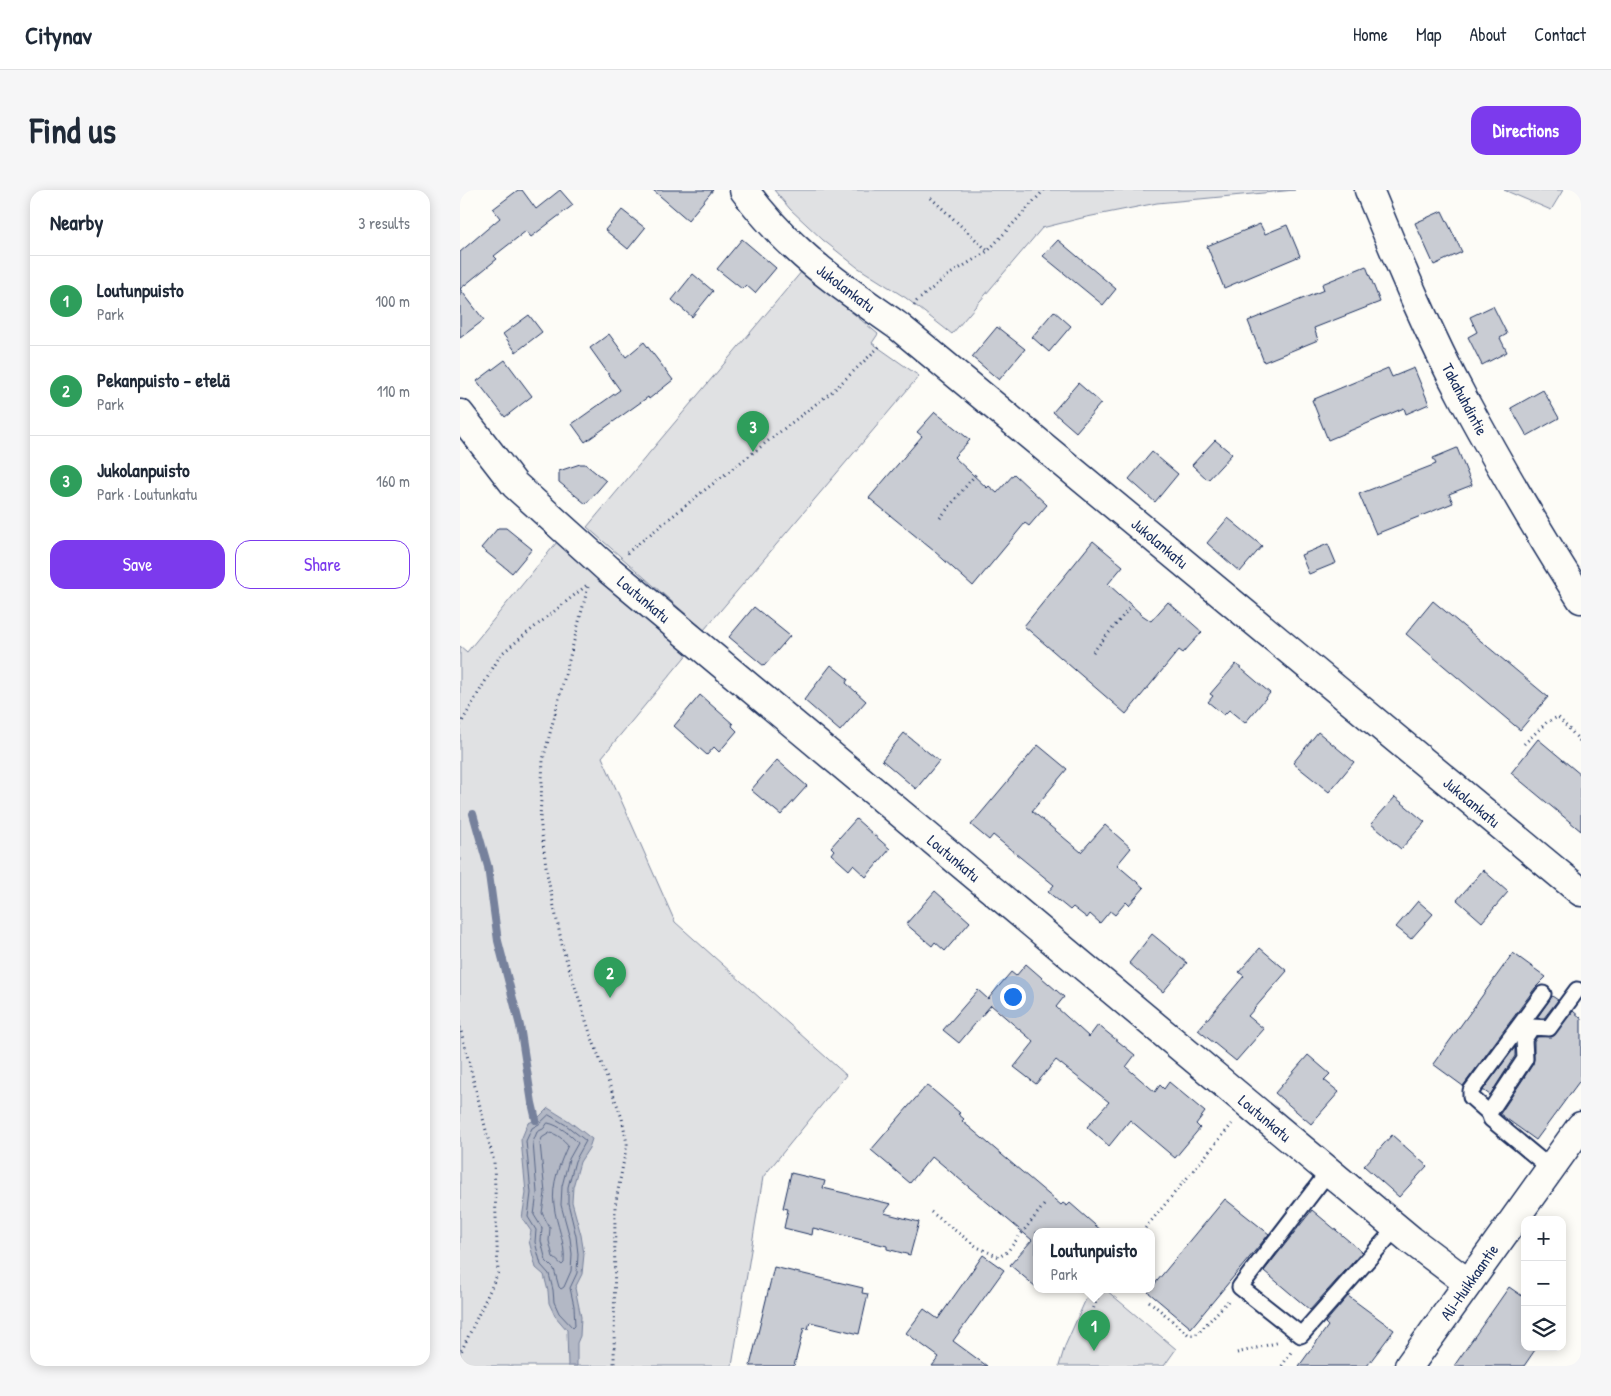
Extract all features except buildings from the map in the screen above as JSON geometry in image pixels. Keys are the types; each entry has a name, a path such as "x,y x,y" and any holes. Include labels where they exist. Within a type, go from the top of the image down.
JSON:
{"street":[{"name":"Jukolankatu","path":"744,190 756,206 794,247 842,287 898,326 1581,892"},
{"name":"Takahuhdintie","path":"1369,190 1410,286 1463,398 1532,520 1581,599"},
{"name":"Loutunkatu","path":"460,414 514,485 598,576 1248,1105 1422,1250 1468,1283"},
{"name":"Ali-Huikkaantie","path":"1409,1366 1581,1126"}],"lane":[{"path":"1519,1036 1532,1027 1548,1028 1577,990"},
{"path":"1543,994 1519,1036 1471,1091 1471,1098 1489,1113 1492,1119 1550,1168"},
{"path":"1489,1113 1525,1059 1519,1036"},
{"path":"1329,1172 1240,1287 1301,1335 1396,1228"}],"path":[{"path":"460,725 501,654 701,493 834,390 876,351 917,301 948,276 988,251 1044,190"},
{"path":"931,198 988,251"},
{"path":"940,518 976,474"},
{"path":"598,576 543,760 540,819 547,874 562,950 590,1033 622,1118 627,1144 615,1206 614,1366"},
{"path":"1093,652 1132,605"},
{"path":"1524,744 1547,722 1558,717 1581,742"},
{"path":"460,1026 494,1162 498,1273 460,1354"},
{"path":"1145,1228 1248,1105"},
{"path":"931,1212 977,1247 999,1257 1006,1252 1044,1205"},
{"path":"1149,1302 1189,1335 1195,1335 1200,1332 1240,1287"},
{"path":"1086,1337 1088,1324 1099,1293"},
{"path":"1238,1353 1282,1342"}],"shaded area":[{"path":"774,190 1295,190 1157,203 1042,228 952,334 906,298 857,267 823,240 790,209"},
{"path":"1504,190 1563,190 1551,210"},
{"path":"802,271 878,334 872,343 919,376 704,630 587,527"},
{"path":"557,542 689,652 602,757 675,922 846,1075 763,1177 732,1366 460,1366 460,646 467,652"},
{"path":"1089,1293 1110,1293 1176,1349 1164,1366 1059,1366 1065,1346"}],"water":[{"path":"548,1108 592,1139 589,1148 580,1162 573,1187 572,1202 584,1254 582,1274 575,1288 581,1317 580,1336 577,1343 577,1366 568,1366 567,1330 555,1316 549,1303 544,1275 536,1268 529,1241 531,1231 522,1218 526,1193 521,1140 528,1123 536,1120"}],"waterway":[{"path":"473,814 488,867 498,941 520,1026 536,1120"}],"place":[{"name":"Jukolanpuisto","path":"753,452"},
{"name":"Pekanpuisto - etelä","path":"610,998"},
{"name":"Loutunpuisto","path":"1094,1351"}]}
